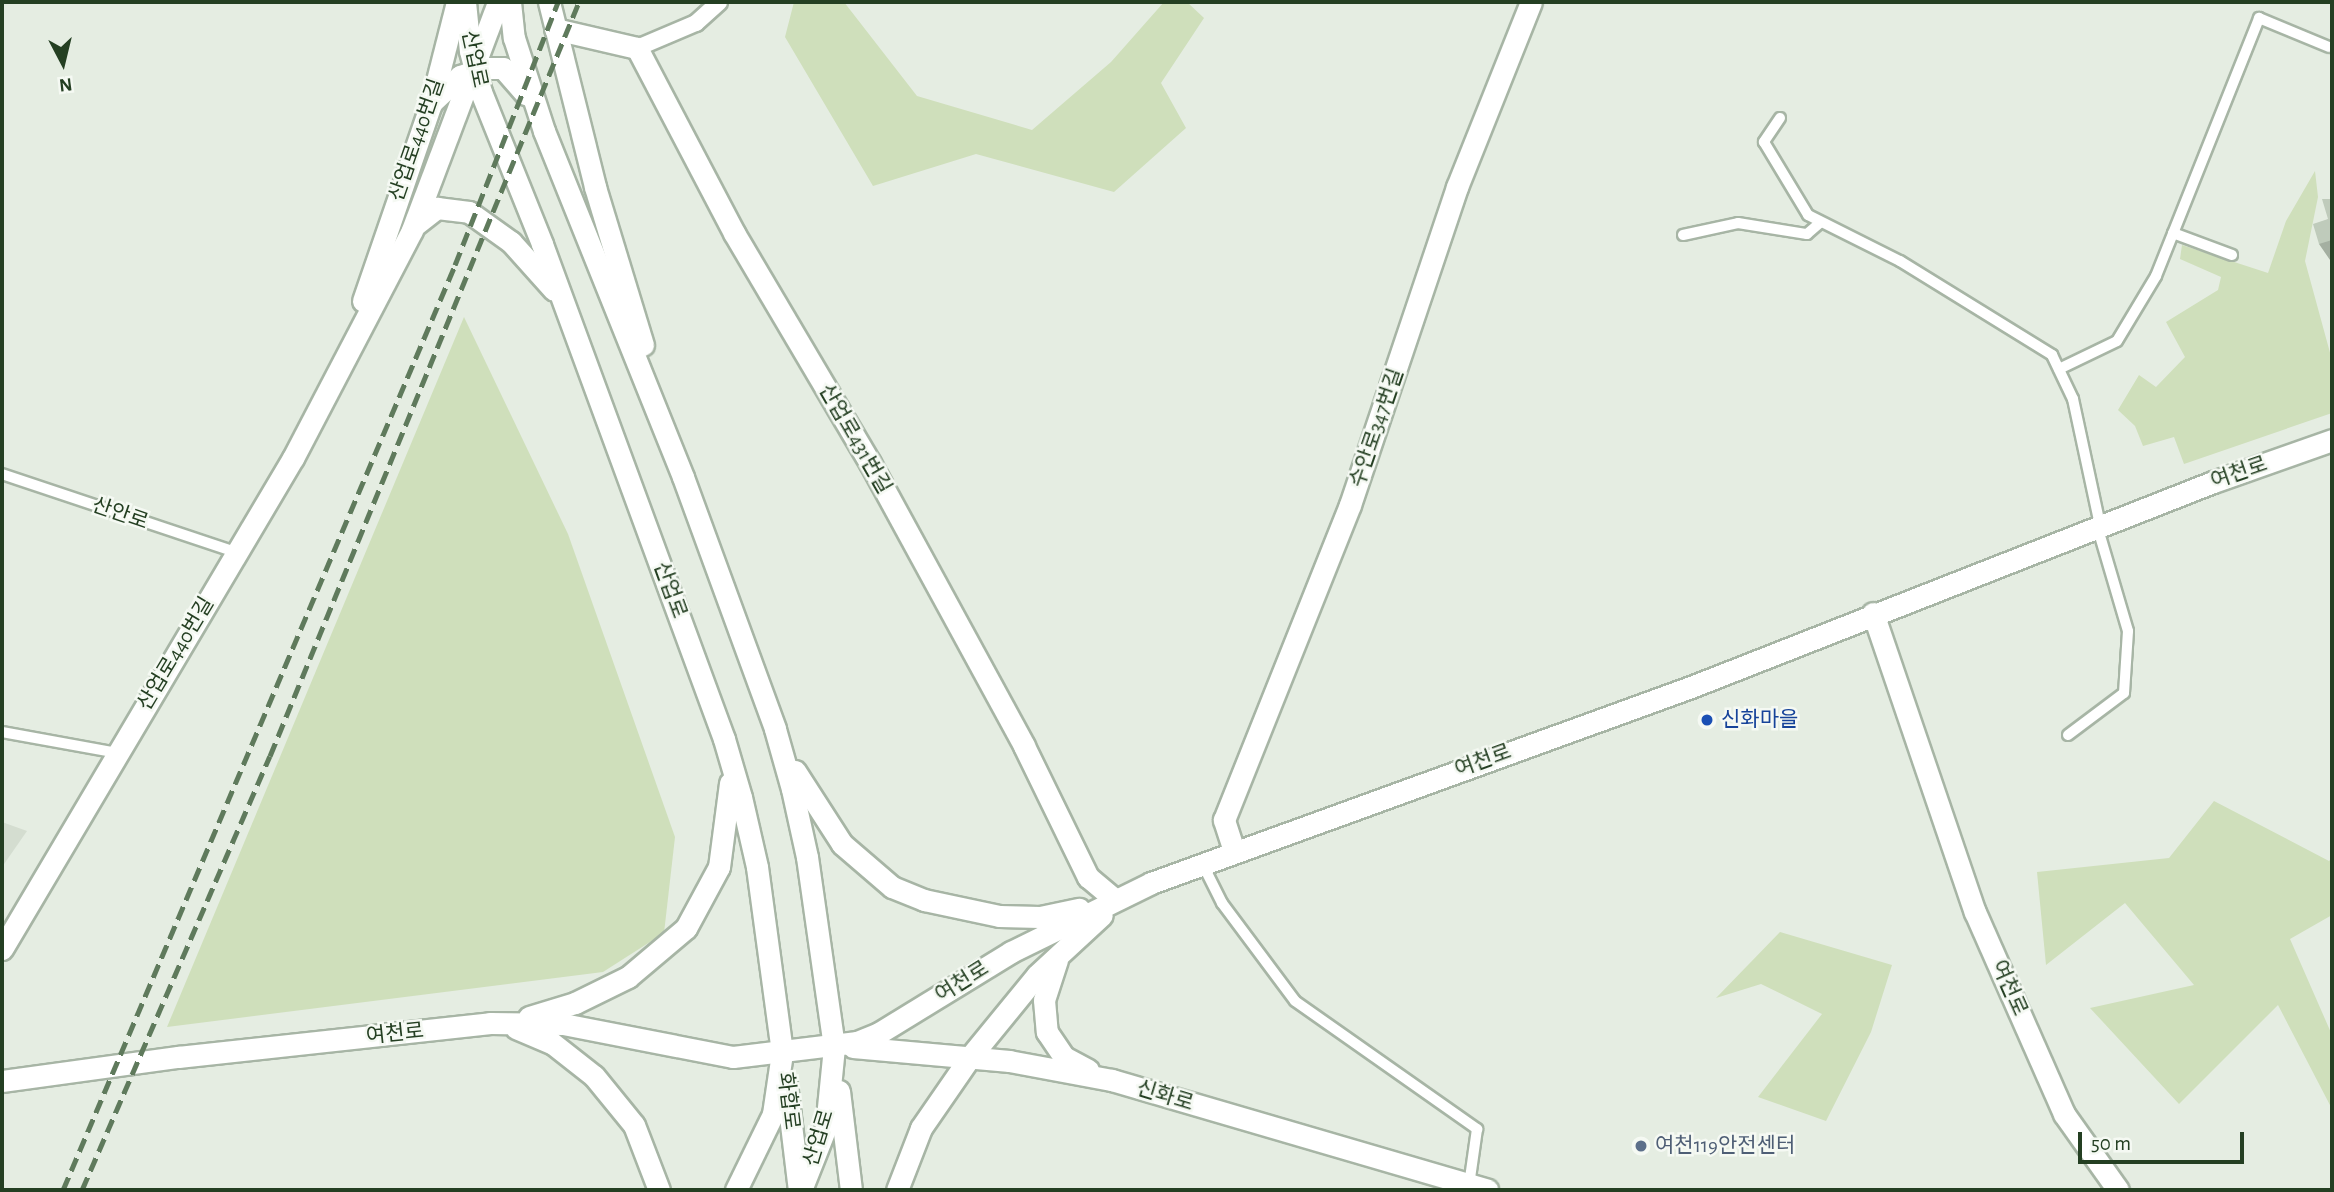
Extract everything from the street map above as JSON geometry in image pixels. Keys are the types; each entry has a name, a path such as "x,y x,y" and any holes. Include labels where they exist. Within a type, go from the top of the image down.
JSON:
{"main road":[{"name":"산업로440번길","path":"345,356 431,104 457,2"},
{"name":"산업로","path":"465,2 474,70 565,305 724,739 757,867 782,1053 773,1114 736,1190"},
{"name":"산업로440번길","path":"2,949 238,554 412,230 498,2"},
{"name":"산업로","path":"510,2 514,38 544,131 683,477 775,729 807,857 835,1047 826,1128 800,1190"},
{"name":"산업로","path":"549,2 595,187 683,477"},
{"name":"수안로347번길","path":"1234,851 1224,820 1350,505 1457,187 1531,2"},
{"path":"555,30 637,48"},
{"name":"산업로431번길","path":"637,48 734,233 884,488 1024,746 1088,877 1115,900"},
{"path":"431,104 449,84 474,70 494,67 511,74 544,131"},
{"path":"412,230 424,214 437,208 469,212 510,242 565,305"},
{"name":"여천로","path":"2,1081 178,1057 490,1023 564,1024 714,1056 835,1047 879,1034 1012,952 1150,883 1691,687 2098,526 2332,440"},
{"name":"여천로","path":"1873,613 1975,912 2064,1114 2118,1190"},
{"path":"775,729 820,816 866,869 892,887 924,900 999,916 1040,917 1115,900"},
{"path":"490,1023 547,1013 601,991 654,959 686,928 710,891 726,839 730,777 724,739"},
{"path":"897,1190 921,1128 970,1057 1068,943 1150,883"},
{"path":"1068,943 1047,983 1047,1031 1065,1057 1112,1080"},
{"path":"490,1023 552,1043 594,1076 634,1125 659,1190"},
{"path":"835,1047 851,1190"},
{"name":"신화로","path":"835,1047 970,1057 1112,1080 1478,1187"},
{"name":"화합로","path":"782,1053 800,1190"}],"street":[{"path":"637,48 696,23 719,2"}],"lane":[{"path":"2059,369 2117,341 2156,276 2259,18 2329,47"},
{"path":"1780,118 1764,142 1808,215 1900,261 2052,355 2059,369 2073,399 2098,526 2128,631 2124,693 2068,735"},
{"path":"1683,235 1738,223 1807,234 1821,222"},
{"path":"2173,233 2232,255"},
{"name":"산안로","path":"2,474 238,554"},
{"path":"2,732 117,753"},
{"path":"1202,863 1222,903 1295,1001 1477,1129 1478,1187"}],"shaded area":[{"path":"2,822 27,831 2,867"}],"green space":[{"path":"794,2 844,2 917,96 1032,130 1111,62 1164,2 1187,2 1204,18 1161,83 1186,128 1114,192 976,154 873,186 785,37"},
{"path":"2315,171 2318,197 2305,261 2332,360 2332,413 2184,464 2174,437 2143,446 2135,426 2118,410 2139,375 2156,387 2185,357 2166,322 2218,290 2221,277 2180,259 2182,245 2268,273 2286,221"},
{"path":"464,317 568,534 675,837 664,933 603,972 167,1027"},
{"path":"2214,801 2329,861 2332,858 2332,915 2290,939 2332,1035 2332,1109 2278,1005 2179,1104 2090,1008 2194,985 2125,903 2046,965 2037,872 2169,858"},
{"path":"1780,932 1892,965 1871,1032 1826,1121 1758,1097 1822,1014 1761,984 1716,998"}],"building":[{"path":"2322,199 2332,199 2332,240 2319,244 2313,224 2328,219"}],"railway":[{"path":"63,1190 455,265 558,2"},
{"path":"82,1190 270,756 579,2"}],"place":[{"name":"신화마을","path":"1707,720"},
{"name":"여천119안전센터","path":"1641,1146"}]}
